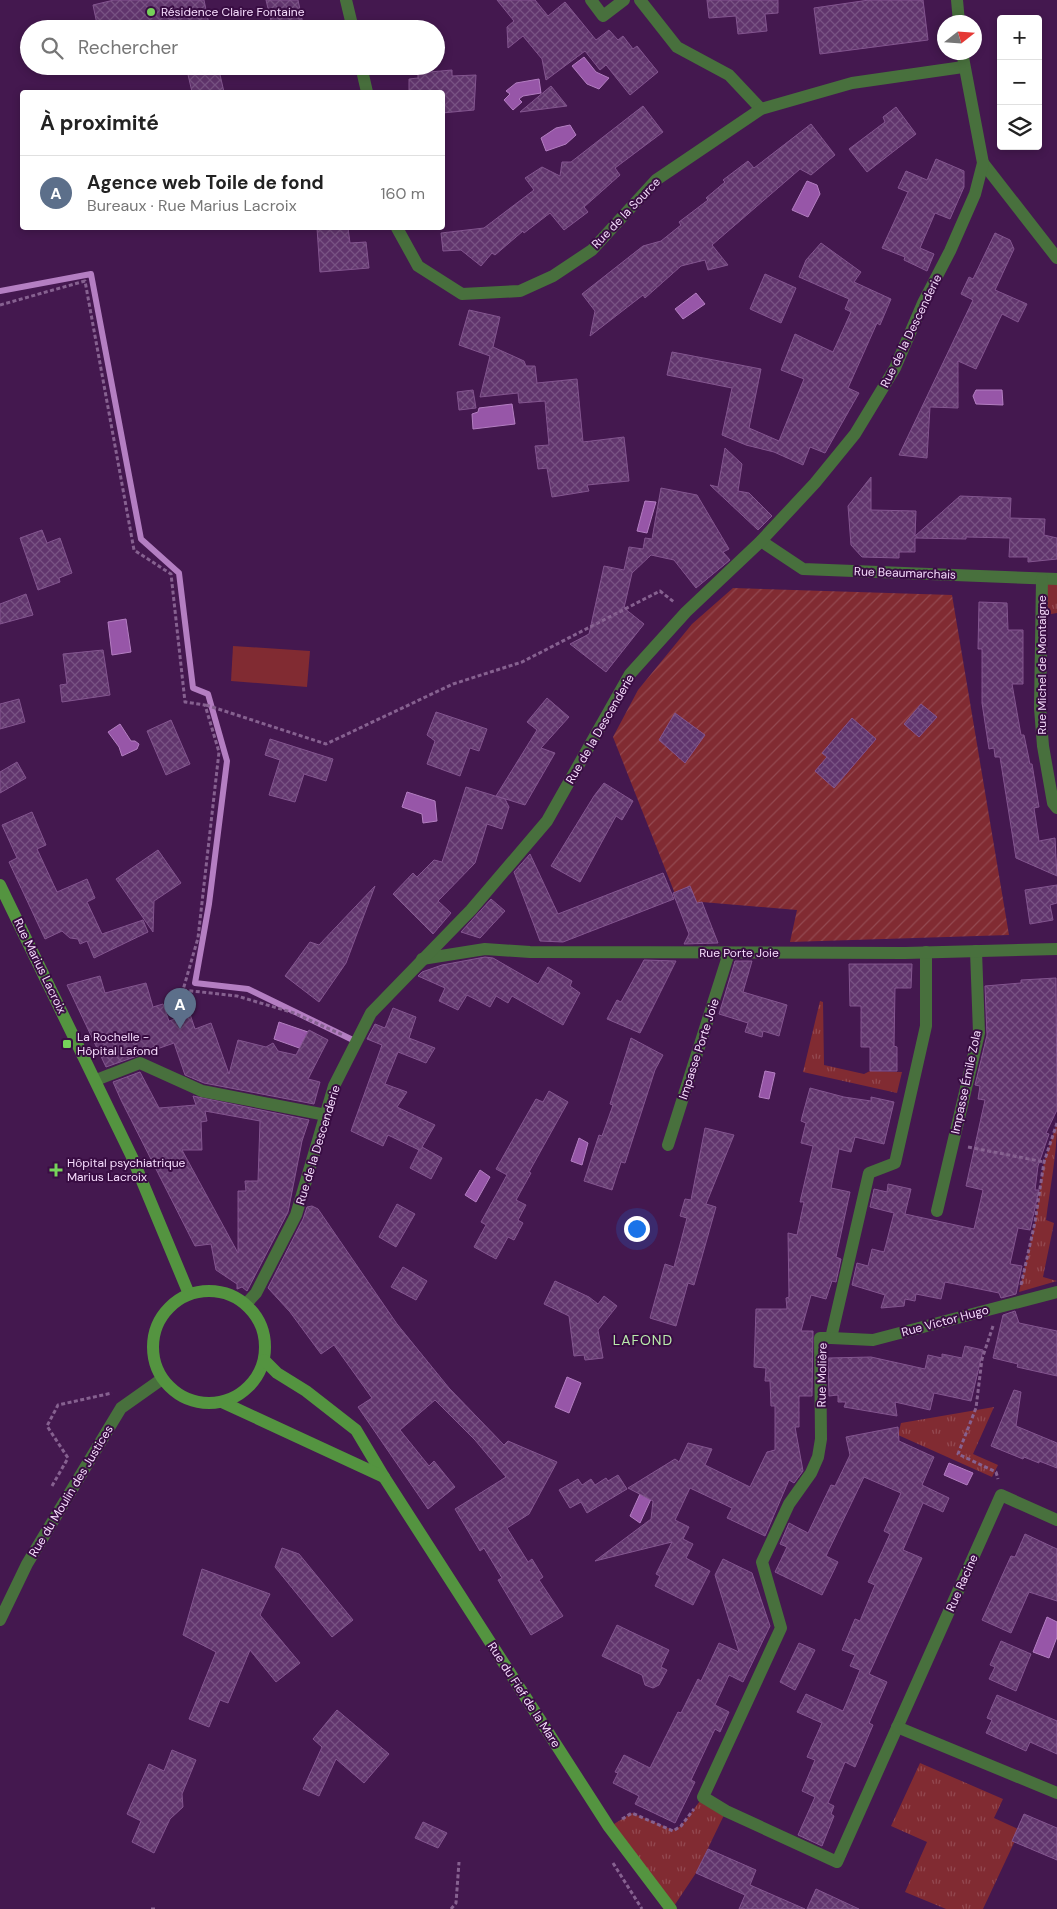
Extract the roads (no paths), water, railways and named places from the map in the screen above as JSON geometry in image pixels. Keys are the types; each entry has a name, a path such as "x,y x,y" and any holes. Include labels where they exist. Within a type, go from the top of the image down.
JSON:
{"main road":[{"name":"Rue Marius Lacroix","path":"0,885 132,1157 189,1294"},
{"path":"204,1290 219,1291 233,1295 246,1304 256,1315 263,1329 266,1345 264,1360 258,1375 249,1387 237,1396 222,1402 205,1404 189,1400 174,1391 162,1379 153,1349 155,1332 162,1316 173,1303 189,1294 204,1290"},
{"name":"Rue du Fief de la Mare","path":"264,1360 277,1373 306,1391 356,1430 384,1477 609,1827 671,1909"},
{"path":"222,1402 384,1477"}],"street":[{"path":"346,0 351,20"},
{"path":"591,0 603,16 624,0"},
{"path":"640,0 677,47 729,75 761,109"},
{"path":"957,0 958,15"},
{"name":"Rue de la Descenderie","path":"246,1304 256,1293 296,1215 334,1086 371,1013 471,910 547,821 630,674 686,612 761,541 815,483 855,434 895,368 923,303 954,243 975,194 983,163 963,60"},
{"name":"Rue de la Source","path":"398,230 418,266 462,294 520,291 553,276 592,250 656,180 761,109 852,83 963,67"},
{"path":"363,75 367,90"},
{"path":"983,163 1057,258"},
{"name":"Rue Beaumarchais","path":"761,541 803,569 1057,579"},
{"name":"Rue Michel de Montaigne","path":"1042,579 1040,708 1042,746 1053,803 1057,808"},
{"name":"Rue Porte Joie","path":"422,959 485,949 530,952 729,953 1057,949"},
{"name":"Impasse Émile Zola","path":"938,1212 979,1033 976,951"},
{"name":"Rue Molière","path":"726,1812 703,1797 782,1628 762,1562 789,1504 810,1473 818,1457 821,1439 820,1338 831,1338 869,1173 895,1163 926,1026 926,952"},
{"name":"Impasse Porte Joie","path":"668,1145 729,953"},
{"path":"96,1080 140,1063 202,1091 326,1115"},
{"name":"Rue Victor Hugo","path":"831,1338 873,1340 1057,1292"},
{"name":"Rue du Moulin des Justices","path":"0,1620 27,1564 121,1408 162,1379"},
{"name":"Rue Racine","path":"726,1812 837,1862 1001,1495 1057,1520"},
{"path":"897,1727 1057,1793"}],"waterway":[{"path":"0,291 91,274 141,539 179,573 193,688 208,694 227,761 209,904 195,983 248,989 357,1042"}],"place":[{"name":"Résidence Claire Fontaine","path":"151,12"},
{"name":"Agence web Toile de fond","path":"180,1029"},
{"name":"La Rochelle - Hôpital Lafond","path":"67,1044"},
{"name":"Hôpital psychiatrique Marius Lacroix","path":"56,1170"}],"district":[{"name":"LAFOND","path":"643,1340"}]}
